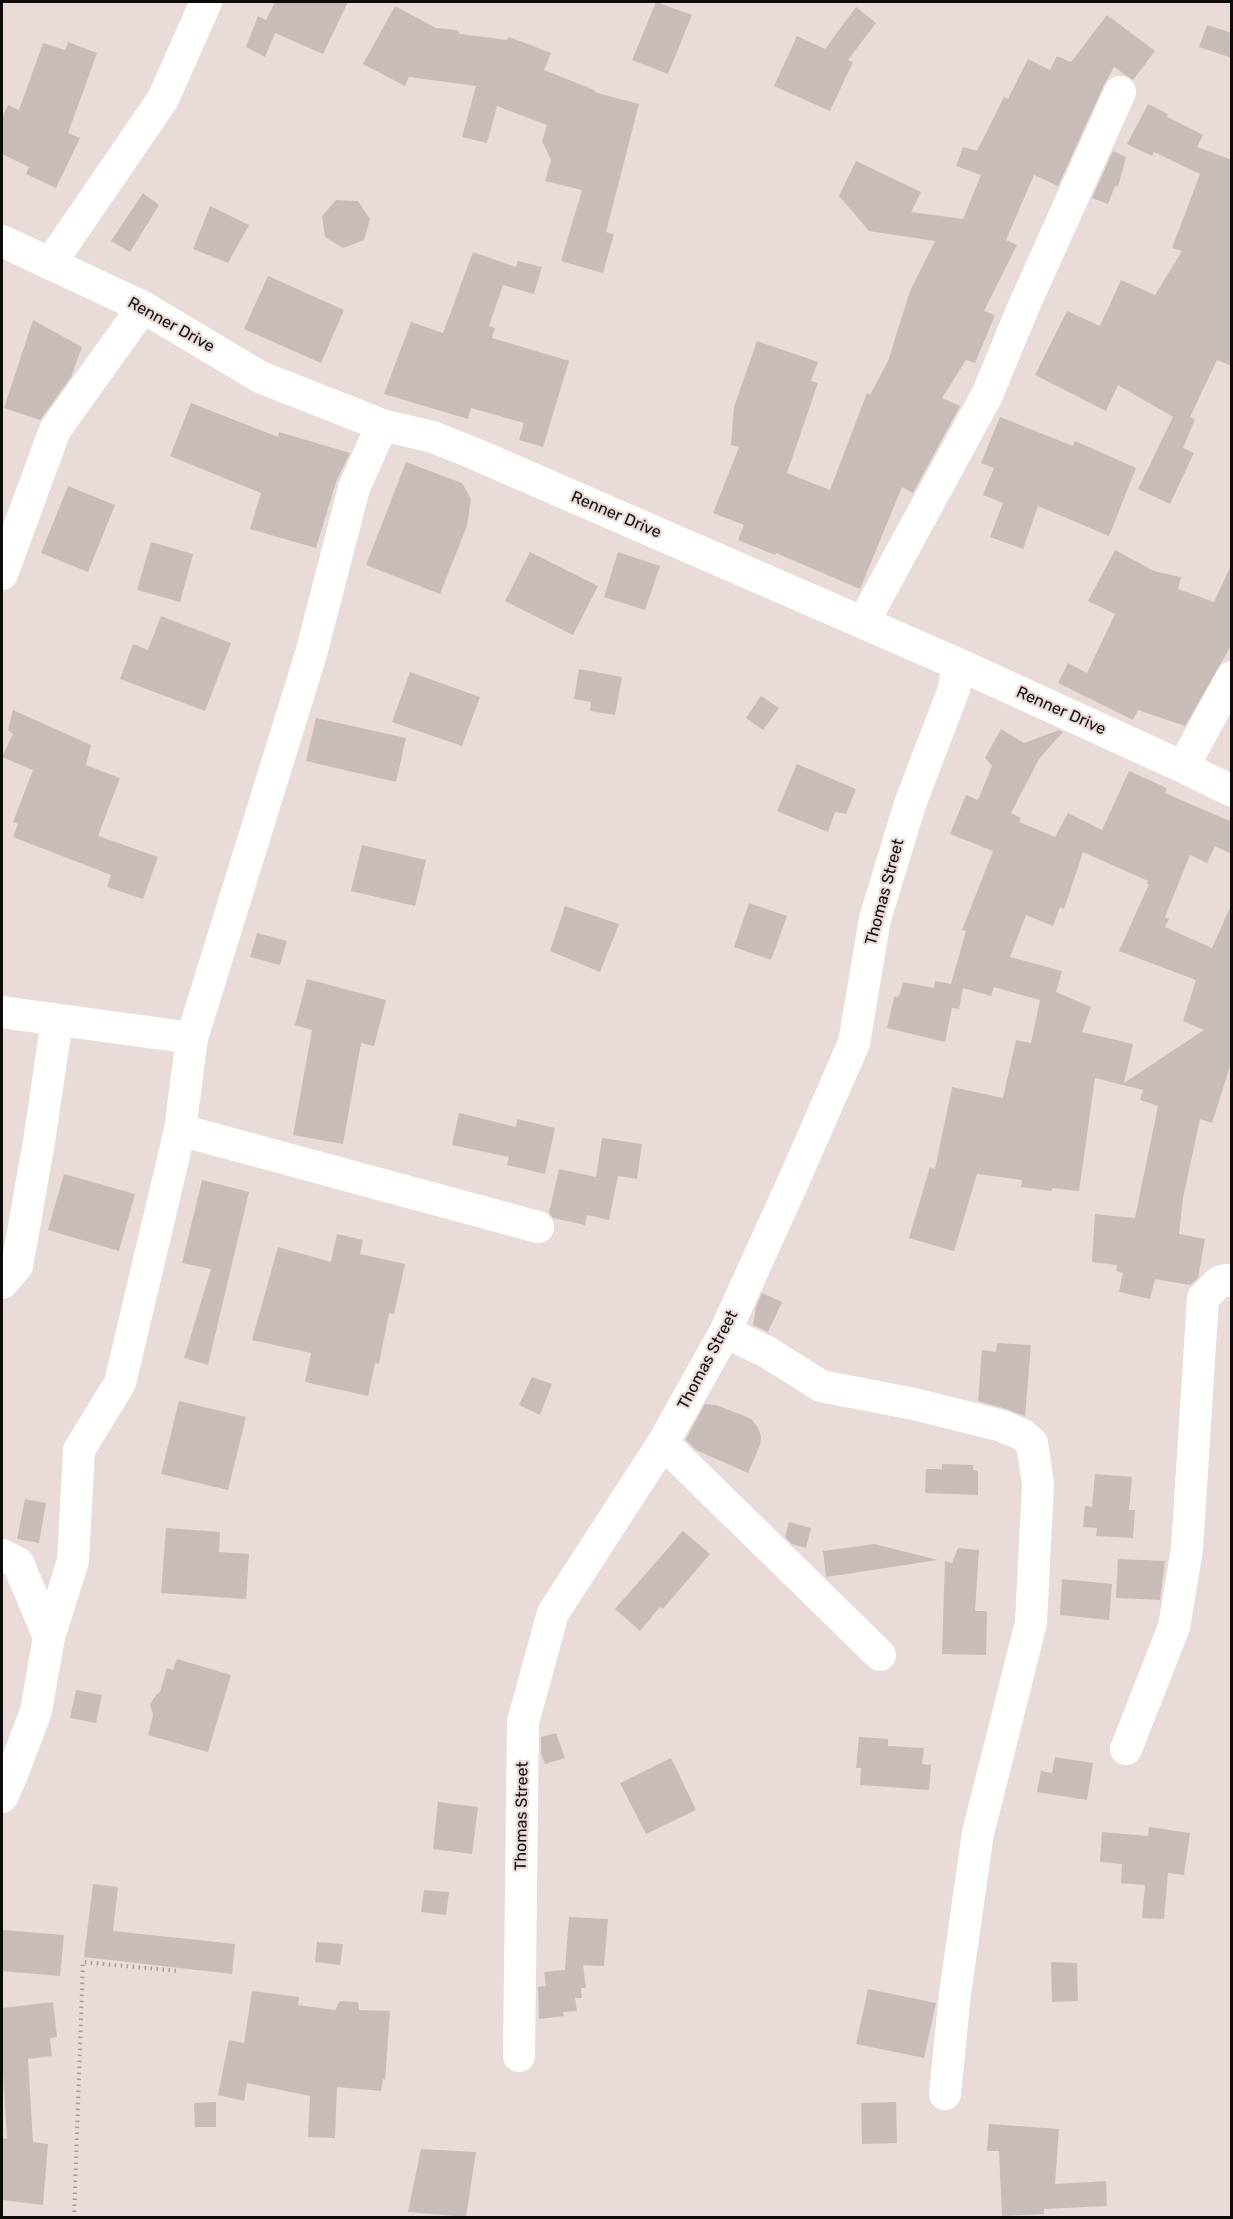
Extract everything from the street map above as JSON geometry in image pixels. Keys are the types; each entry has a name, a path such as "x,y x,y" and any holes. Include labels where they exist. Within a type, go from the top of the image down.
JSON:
{"street":[{"path":"50,264 164,99 206,2"},
{"path":"863,622 987,395 1023,308 1120,92"},
{"name":"Renner Drive","path":"2,241 143,307 260,377 382,425 433,436 958,664 1183,766 1232,791"},
{"path":"2,574 55,430 143,307"},
{"path":"2,1797 36,1712 49,1637 74,1561 79,1450 120,1383 180,1130 192,1038 311,654 354,488 382,425"},
{"name":"Thomas Street","path":"519,2056 523,1722 553,1613 663,1443 725,1332 854,1043 874,919 910,804 954,689 958,664"},
{"path":"1183,766 1232,677"},
{"path":"2,1012 192,1038"},
{"path":"2,1283 17,1266 39,1143 57,1020"},
{"path":"180,1130 538,1227"},
{"path":"1126,1749 1174,1627 1176,1616 1187,1549 1203,1298 1220,1282 1232,1281"},
{"path":"725,1332 767,1352 821,1386 914,1404 1002,1426 1023,1435 1032,1443 1038,1484 1031,1623 978,1833 955,1994 945,2094"},
{"path":"663,1443 880,1655"},
{"path":"2,1555 18,1563 49,1637"}],"path":[{"path":"74,2217 84,1962 178,1971"}],"building":[{"path":"275,2 348,2 323,54 275,33 265,57 246,47 258,16 266,20"},
{"path":"656,2 692,15 668,74 632,60"},
{"path":"395,6 436,28 457,30 460,34 507,40 509,37 551,53 544,70 597,93 639,104 606,232 614,234 603,273 561,261 582,190 545,181 551,160 542,141 547,125 497,106 487,143 462,137 476,86 409,77 405,86 363,64"},
{"path":"856,7 876,23 848,60 853,62 830,111 774,86 797,36 825,49"},
{"path":"1107,15 1155,51 1133,80 1114,67 1058,186 1034,175 1006,240 1017,245 984,311 995,315 975,363 966,360 942,398 960,406 913,493 902,487 860,589 776,553 775,555 738,540 744,525 713,513 739,447 731,445 734,407 757,341 818,362 811,381 818,383 787,473 830,490 867,393 870,395 888,361 910,291 935,241 869,231 839,196 856,161 921,192 911,212 963,219 981,175 956,166 963,147 977,151 1004,97 1008,99 1028,59 1050,70 1057,56 1071,62"},
{"path":"1207,25 1232,33 1232,58 1199,47"},
{"path":"68,42 97,53 68,133 80,138 56,188 26,174 29,167 2,154 2,118 8,105 19,110 43,43 65,50"},
{"path":"1148,104 1168,114 1167,117 1203,135 1197,147 1232,160 1232,366 1217,360 1190,417 1195,419 1183,448 1194,453 1170,504 1138,489 1173,417 1118,385 1106,411 1035,375 1067,311 1100,326 1121,280 1155,295 1182,251 1172,248 1200,174 1154,152 1152,156 1127,144"},
{"path":"1113,151 1126,157 1118,187 1115,186 1108,204 1092,198"},
{"path":"143,193 159,205 130,252 111,241"},
{"path":"336,200 358,201 370,219 364,240 343,248 325,237 322,216"},
{"path":"210,206 249,225 228,263 193,249"},
{"path":"473,252 516,267 518,261 542,267 534,294 503,285 489,326 495,328 492,338 569,361 543,447 519,440 524,423 471,408 468,419 384,394 411,322 443,333"},
{"path":"268,276 344,310 321,363 244,329"},
{"path":"33,320 82,347 71,377 40,420 4,408"},
{"path":"191,403 278,437 279,432 350,453 336,482 316,548 250,529 261,493 170,456"},
{"path":"1000,417 1073,446 1075,441 1136,468 1109,536 1038,506 1023,549 990,537 1003,503 983,495 994,468 981,463"},
{"path":"406,462 462,483 471,499 467,526 440,594 366,565"},
{"path":"68,486 115,505 88,572 41,553"},
{"path":"151,542 193,554 180,602 137,590"},
{"path":"1115,550 1154,571 1181,577 1178,589 1214,602 1232,563 1232,644 1185,726 1138,710 1133,720 1058,683 1068,663 1087,673 1115,614 1088,601"},
{"path":"530,552 598,586 573,635 505,601"},
{"path":"618,552 660,566 645,610 604,597"},
{"path":"161,616 231,643 205,711 120,679 133,644 148,650"},
{"path":"579,669 622,677 615,715 590,711 591,702 574,699"},
{"path":"410,672 480,697 462,746 392,722"},
{"path":"761,696 779,708 763,730 746,718"},
{"path":"13,710 91,745 86,765 120,778 98,836 158,857 143,899 107,887 111,875 13,837 18,824 13,822 33,770 2,757 13,734 8,730"},
{"path":"316,718 406,738 396,782 306,761"},
{"path":"1001,729 1024,743 1059,730 1063,732 1039,759 1011,813 1021,818 1019,822 1055,837 1068,813 1102,830 1129,771 1167,788 1165,793 1232,822 1232,854 1215,846 1207,863 1190,855 1165,917 1169,919 1165,927 1212,948 1232,903 1232,1060 1212,1123 1200,1119 1183,1198 1179,1234 1205,1239 1198,1278 1190,1285 1155,1279 1150,1299 1119,1292 1123,1273 1116,1271 1117,1265 1092,1262 1095,1214 1135,1218 1158,1106 1140,1100 1143,1090 1095,1078 1079,1191 1052,1188 1052,1191 1021,1187 1022,1180 977,1174 954,1251 909,1238 930,1167 935,1169 952,1087 1003,1098 1016,1040 1031,1043 1040,1000 994,987 991,996 963,988 959,1009 952,1008 945,1042 887,1028 894,997 899,996 903,982 934,988 935,981 951,984 966,931 962,930 993,851 950,834 966,795 978,800 992,766 985,758","holes":["1083,852 1148,881 1147,884 1149,884 1119,951 1196,980 1183,1021 1204,1030 1124,1083 1133,1044 1082,1032 1091,1007 1056,992 1062,971 1010,957 1026,915 1053,926 1060,907 1064,909"]},
{"path":"797,764 856,789 846,814 835,812 828,832 777,811"},
{"path":"362,845 426,860 415,906 351,891"},
{"path":"749,903 787,916 771,960 734,947"},
{"path":"565,906 619,924 600,972 550,951"},
{"path":"257,933 287,941 280,965 250,957"},
{"path":"307,979 386,1000 374,1046 361,1043 343,1144 293,1135 312,1030 295,1025"},
{"path":"459,1113 516,1127 517,1119 555,1128 545,1174 507,1165 509,1157 452,1145"},
{"path":"602,1138 642,1144 637,1179 618,1176 609,1220 587,1215 585,1225 553,1218 549,1213 559,1169 596,1177"},
{"path":"64,1174 135,1194 119,1251 48,1230"},
{"path":"202,1180 249,1192 208,1365 184,1358 211,1269 182,1263"},
{"path":"337,1234 363,1240 360,1254 405,1264 394,1314 389,1313 379,1364 375,1363 368,1396 305,1382 311,1353 252,1340 278,1247 331,1262"},
{"path":"762,1293 782,1302 768,1332 753,1325 756,1307"},
{"path":"997,1343 1031,1345 1025,1416 978,1401 982,1350 996,1352"},
{"path":"532,1377 552,1384 540,1415 519,1405"},
{"path":"179,1401 246,1417 228,1490 161,1474"},
{"path":"705,1404 716,1405 742,1415 751,1419 757,1426 761,1436 760,1445 748,1473 696,1450 687,1441"},
{"path":"942,1464 973,1465 973,1470 978,1471 978,1495 925,1493 926,1469 942,1469"},
{"path":"1095,1474 1132,1477 1129,1510 1135,1510 1133,1538 1096,1536 1097,1528 1083,1527 1085,1506 1092,1507"},
{"path":"25,1499 46,1503 39,1543 17,1539"},
{"path":"789,1522 811,1528 806,1548 792,1544 785,1537"},
{"path":"166,1528 220,1532 219,1552 249,1554 246,1599 161,1593"},
{"path":"683,1531 710,1554 663,1609 660,1607 640,1631 615,1609"},
{"path":"874,1544 938,1560 826,1577 823,1551"},
{"path":"958,1548 979,1550 975,1611 987,1611 986,1655 942,1654 945,1561 952,1563"},
{"path":"1118,1559 1165,1561 1160,1600 1116,1598"},
{"path":"1062,1579 1112,1584 1109,1620 1060,1615"},
{"path":"177,1659 231,1675 208,1752 148,1735 153,1715 150,1704 160,1692 167,1668 173,1670"},
{"path":"76,1690 102,1695 96,1723 70,1718"},
{"path":"556,1733 565,1758 545,1764 541,1753 541,1737"},
{"path":"859,1737 888,1739 888,1746 924,1748 922,1764 931,1765 929,1790 860,1785 861,1768 856,1768"},
{"path":"1055,1757 1093,1763 1087,1800 1037,1792 1041,1771 1052,1773"},
{"path":"671,1758 696,1810 646,1834 620,1783"},
{"path":"438,1802 478,1807 472,1854 433,1849"},
{"path":"1149,1827 1190,1833 1184,1875 1168,1873 1164,1919 1142,1918 1145,1885 1121,1883 1122,1864 1100,1862 1102,1832 1148,1836"},
{"path":"93,1884 118,1887 113,1931 235,1944 232,1974 84,1957"},
{"path":"424,1890 449,1892 446,1915 421,1912"},
{"path":"569,1917 608,1919 604,1966 583,1965 586,1988 581,1988 582,1998 575,1998 577,2011 563,2012 564,2016 539,2019 538,1987 546,1986 544,1972 565,1970"},
{"path":"2,1930 64,1935 60,1976 2,1971"},
{"path":"317,1942 343,1944 340,1965 315,1962"},
{"path":"1051,1962 1077,1963 1078,2001 1052,2002"},
{"path":"868,1989 936,2003 924,2058 856,2044"},
{"path":"252,1991 299,1997 298,2005 335,2010 340,2001 358,2002 359,2010 390,2011 385,2080 383,2079 381,2091 337,2087 335,2138 308,2137 310,2096 247,2083 244,2101 218,2095 229,2040 244,2043"},
{"path":"53,2002 57,2037 50,2038 52,2056 28,2059 33,2142 48,2144 43,2205 2,2200 2,2138 7,2139 2,2056 2,2008"},
{"path":"216,2102 216,2127 195,2127 194,2103"},
{"path":"896,2102 897,2143 862,2144 861,2103"},
{"path":"989,2124 1059,2129 1055,2184 1106,2181 1107,2206 1044,2209 1044,2214 1002,2216 999,2151 987,2151"},
{"path":"421,2149 476,2152 466,2217 408,2212"}]}
